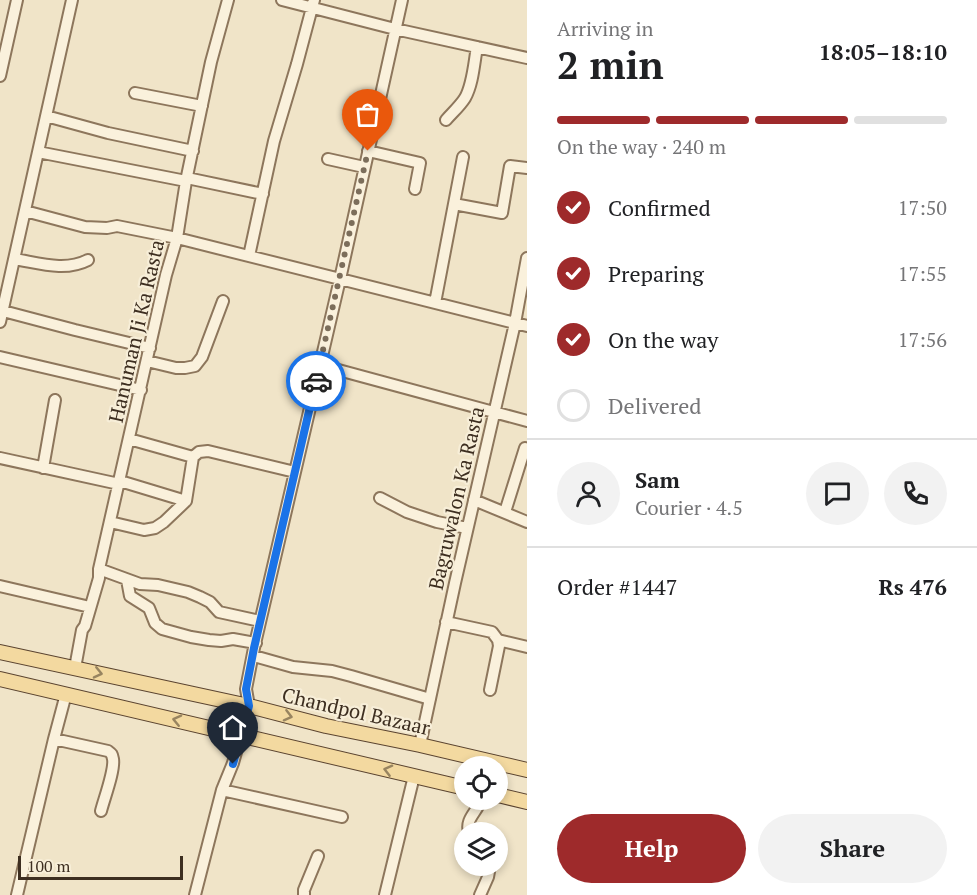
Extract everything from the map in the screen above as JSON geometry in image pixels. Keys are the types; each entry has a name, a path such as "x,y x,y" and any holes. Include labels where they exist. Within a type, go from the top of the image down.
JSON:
{"main road":[{"name":"Chandpol Bazaar","path":"0,652 527,770"},
{"path":"0,679 454,785"},
{"path":"508,797 527,802"}],"street":[{"path":"0,76 17,0"},
{"path":"72,0 1,316 75,330 150,348"},
{"name":"Hanuman Ji Ka Rasta","path":"75,668 82,630 99,578 99,569 166,275 177,238 202,106 228,0"},
{"path":"282,0 313,4 395,29 527,58"},
{"path":"195,895 222,790 233,764 249,706 246,689 260,621 402,0"},
{"path":"249,256 274,141 313,4"},
{"path":"446,120 465,97 477,46"},
{"path":"135,93 202,106"},
{"path":"46,117 193,151"},
{"path":"368,151 420,163 415,189"},
{"path":"38,152 263,194"},
{"path":"435,303 463,157"},
{"path":"328,159 364,167"},
{"path":"454,204 502,213 510,166 527,168"},
{"path":"25,211 85,227 117,226 177,238 521,325"},
{"name":"Bagruwalon Ka Rasta","path":"420,745 494,413 521,325 527,258"},
{"path":"14,259 65,267 78,265 88,260"},
{"path":"147,361 176,368 195,366 202,357 223,301"},
{"path":"0,357 141,390"},
{"path":"320,365 527,421"},
{"path":"43,468 55,400"},
{"path":"129,439 193,458"},
{"path":"505,512 525,448"},
{"path":"110,522 144,530 155,528 186,501 193,458 199,452 208,451 295,472"},
{"path":"0,458 119,482 186,501"},
{"path":"380,498 407,512 437,522 467,528"},
{"path":"474,500 527,522"},
{"path":"99,569 140,584 158,585 188,592 210,602 219,612 260,621"},
{"path":"127,580 130,596 149,608 155,623 162,629 209,640 233,639 256,643"},
{"path":"0,586 90,607"},
{"path":"446,622 492,632 498,640 499,646 490,690"},
{"path":"498,640 527,647"},
{"path":"254,656 293,667 341,674 430,699"},
{"path":"17,895 66,693"},
{"path":"54,739 108,751 112,754 113,769 101,811"},
{"path":"386,895 414,776"},
{"path":"222,790 342,817"},
{"path":"304,895 318,856"},
{"path":"480,895 488,876"}],"way so far":[{"path":"316,381 368,151"}],"route":[{"path":"233,764 249,706 246,689 254,648 316,381"}]}
